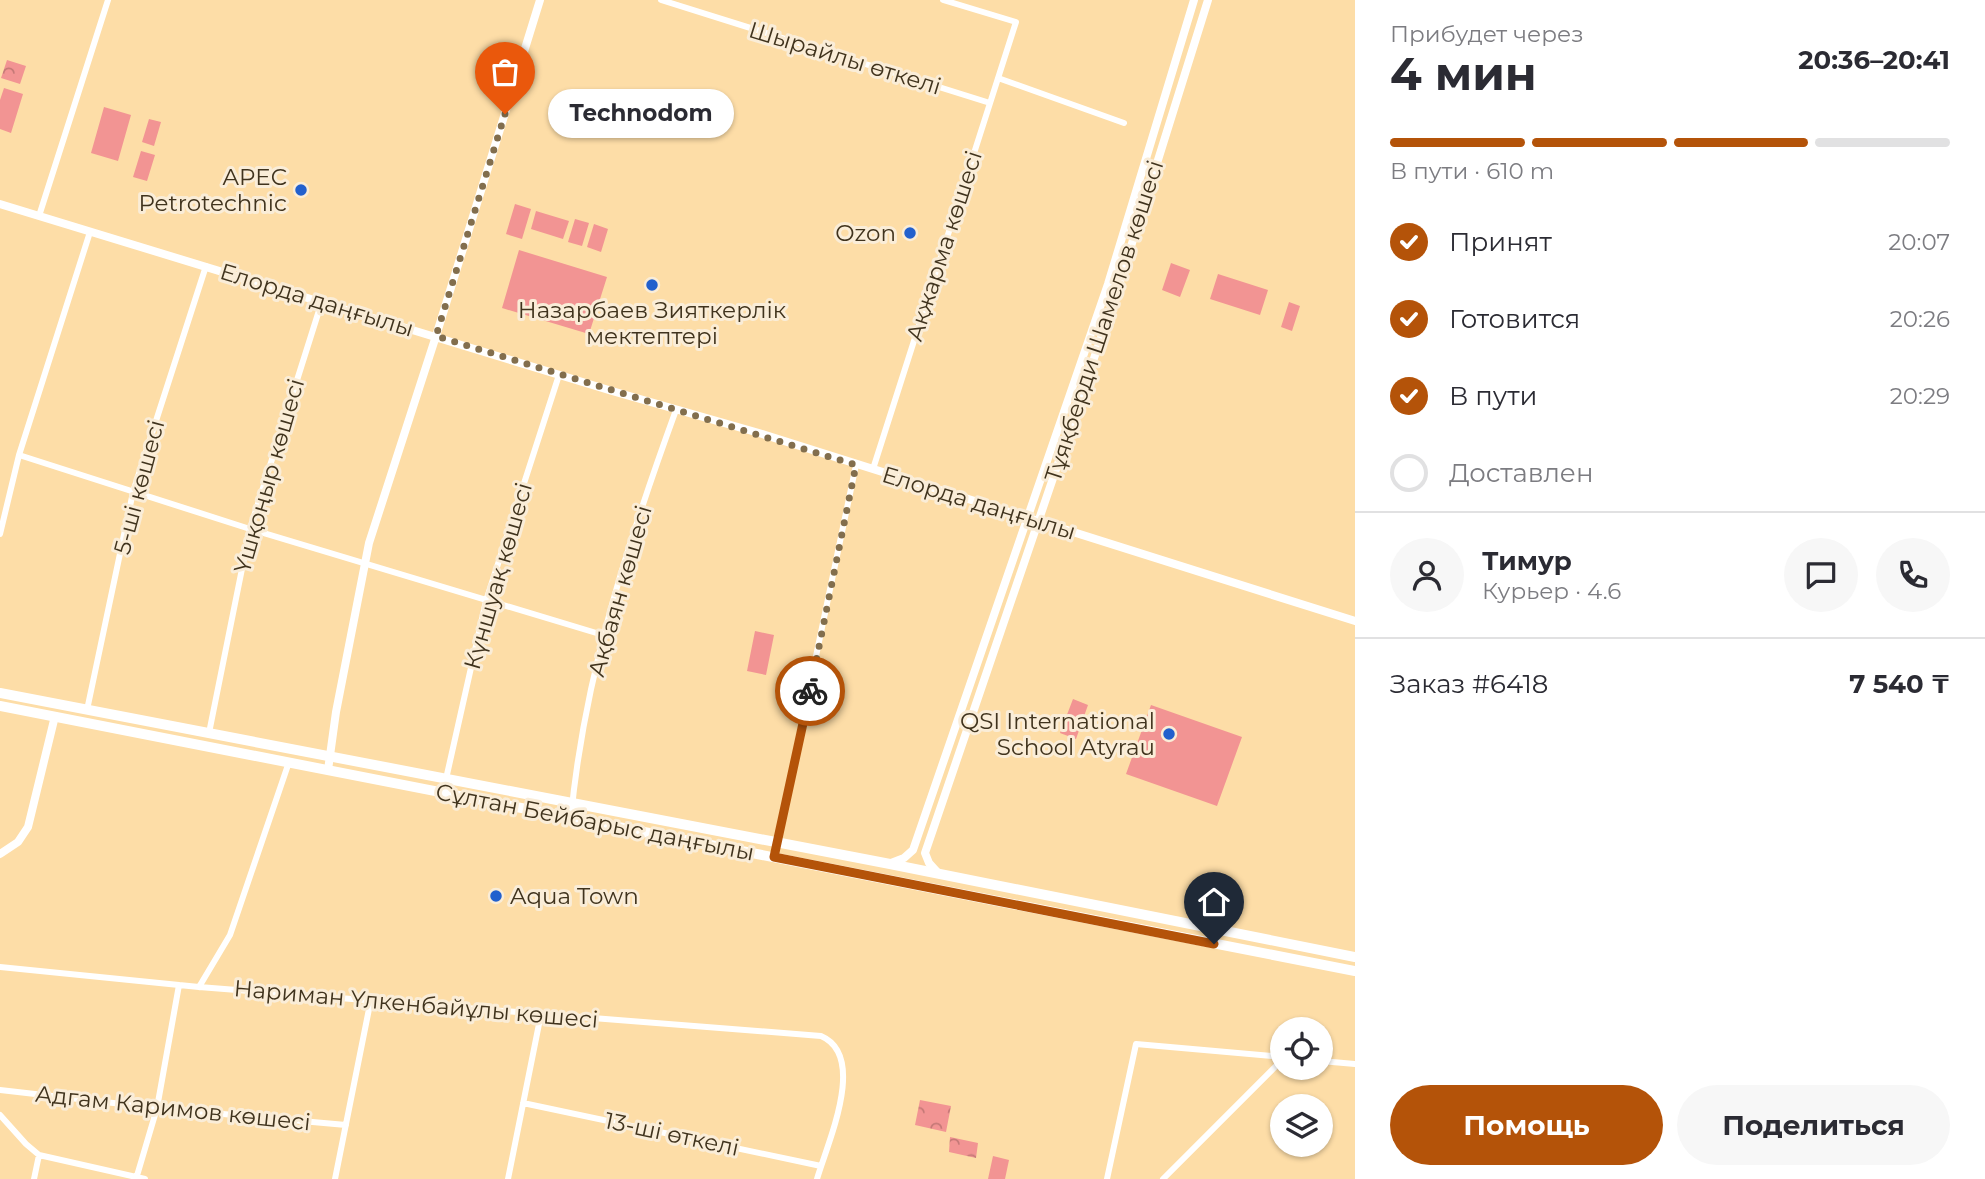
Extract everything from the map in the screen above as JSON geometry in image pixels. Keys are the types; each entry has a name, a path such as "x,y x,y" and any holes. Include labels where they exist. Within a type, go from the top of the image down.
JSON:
{"main road":[{"name":"Сұлтан Бейбарыс даңғылы","path":"0,694 573,802 1355,957"},
{"name":"Сұлтан Бейбарыс даңғылы","path":"0,706 1355,971"}],"street":[{"path":"40,216 108,0"},
{"path":"328,770 335,712 369,543 540,0"},
{"name":"Шырайлы өткелі","path":"661,0 990,103"},
{"name":"Ақжарма көшесі","path":"873,469 1016,22 943,0"},
{"name":"Тұяқберди Шамелов көшесі","path":"890,864 904,858 913,850 1108,284 1194,0"},
{"name":"Тұяқберди Шамелов көшесі","path":"941,875 929,863 925,853 1118,288 1208,0"},
{"path":"999,78 1124,123"},
{"path":"1146,157 1157,161"},
{"name":"Елорда даңғылы","path":"0,204 559,375 759,433 1355,621"},
{"path":"0,534 19,455 90,232"},
{"name":"5-ші көшесі","path":"87,711 133,492 206,266"},
{"name":"Үшқоңыр көшесі","path":"209,735 250,529 322,301"},
{"name":"Күншуақ көшесі","path":"446,779 486,601 559,375"},
{"name":"Ақбаян көшесі","path":"571,817 580,753 603,635 622,568 676,410"},
{"path":"19,455 250,529 603,635"},
{"path":"774,857 856,465"},
{"path":"0,853 18,842 28,827 55,716"},
{"path":"199,987 230,935 289,762"},
{"name":"Нариман Үлкенбайұлы көшесі","path":"0,967 199,987 821,1036 832,1041 840,1055 844,1072 844,1089 821,1166"},
{"path":"136,1178 157,1108 178,985"},
{"path":"335,1179 371,999"},
{"path":"508,1179 541,1014"},
{"path":"1107,1179 1136,1044 1270,1057"},
{"path":"1333,1062 1355,1064"},
{"path":"1163,1179 1270,1071"},
{"name":"Адгам Каримов көшесі","path":"0,1090 345,1125"},
{"name":"13-ші өткелі","path":"523,1103 821,1166"},
{"path":"0,1115 39,1155 145,1179"},
{"path":"34,1179 39,1155"},
{"path":"817,1179 821,1166"}],"green space":[{"path":"7,60 26,66 20,84 1,78"},
{"path":"4,88 23,94 11,133 0,129 0,100"},
{"path":"104,107 131,115 118,161 91,153"},
{"path":"149,119 161,122 154,146 142,142"},
{"path":"141,151 155,155 147,181 133,177"},
{"path":"515,204 531,209 522,239 506,234"},
{"path":"536,211 569,221 563,239 531,229"},
{"path":"575,219 589,223 582,246 568,242"},
{"path":"594,224 608,229 601,252 587,247"},
{"path":"519,250 607,277 589,334 502,308"},
{"path":"1171,263 1190,270 1180,297 1162,290"},
{"path":"1218,274 1268,290 1260,315 1210,299"},
{"path":"1289,302 1300,306 1292,331 1281,327"},
{"path":"755,631 774,635 766,675 747,671"},
{"path":"1073,699 1088,705 1076,739 1060,733"},
{"path":"1151,705 1242,737 1217,806 1126,774"},
{"path":"920,1100 951,1106 946,1132 915,1125"},
{"path":"950,1137 978,1143 976,1158 949,1152"},
{"path":"993,1156 1009,1160 1005,1179 988,1179"}],"way so far":[{"path":"505,114 436,336 759,433 856,465 810,691"}],"place":[{"name":"Technodom","path":"505,114"},
{"name":"APEC Petrotechnic","path":"301,190"},
{"name":"Ozon","path":"910,233"},
{"name":"Назарбаев Зияткерлік мектептері","path":"652,285"},
{"name":"QSI International School Atyrau","path":"1169,734"},
{"name":"Aqua Town","path":"496,896"}],"route":[{"path":"810,691 774,857 1214,944"}]}
